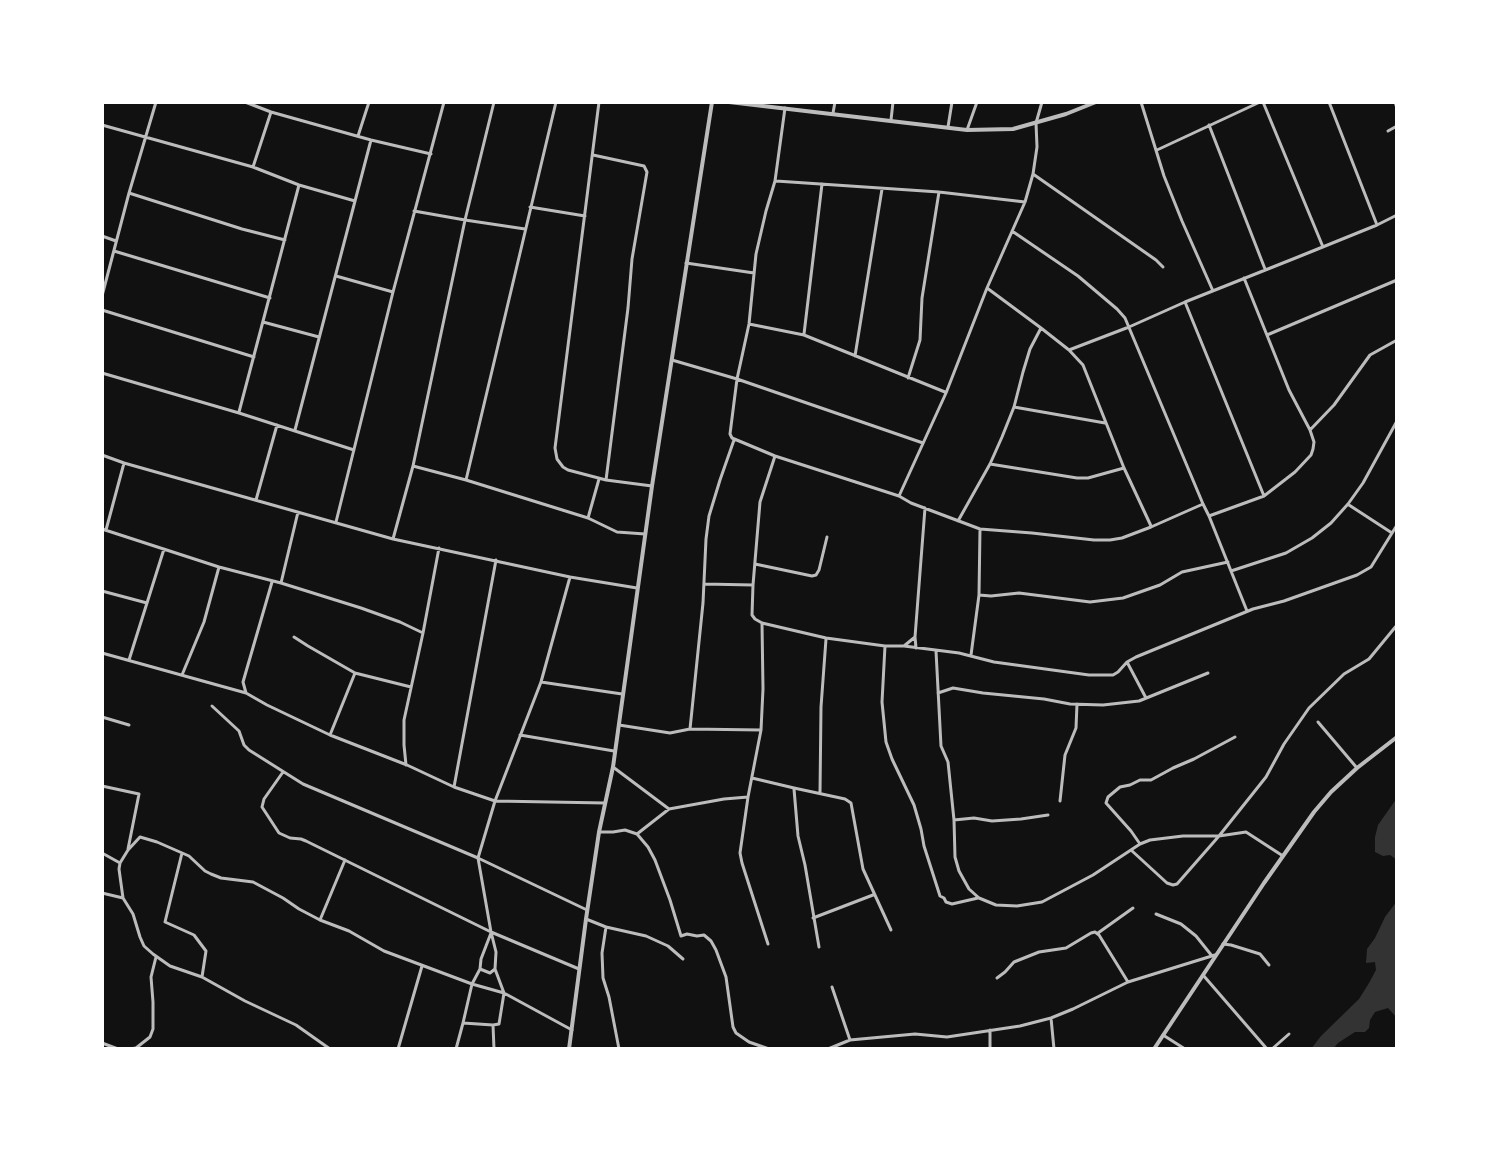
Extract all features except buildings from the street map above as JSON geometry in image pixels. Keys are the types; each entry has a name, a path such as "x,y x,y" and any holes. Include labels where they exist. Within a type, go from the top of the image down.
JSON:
{"street":[{"path":"102,296 156,102"},
{"path":"245,102 270,112 431,154"},
{"path":"358,136 369,102"},
{"path":"336,522 393,292 444,102"},
{"path":"393,539 413,466 465,220 494,102"},
{"path":"466,480 556,102"},
{"path":"599,102 555,448 556,459 563,468 598,479 652,486"},
{"path":"568,1049 587,910 599,832 613,767 652,486 712,102"},
{"path":"729,102 778,105 785,108 967,129 1013,129 1066,114 1096,102"},
{"path":"833,113 835,102"},
{"path":"891,120 893,102"},
{"path":"948,127 952,102"},
{"path":"967,129 977,102"},
{"path":"898,496 946,393 987,288 1025,202 1033,174 1037,147 1036,123 1042,102"},
{"path":"1141,102 1164,176 1213,291"},
{"path":"1156,150 1261,102 1323,247"},
{"path":"1329,102 1377,225"},
{"path":"1395,102 1397,107"},
{"path":"785,108 775,181 756,254 749,324 737,379 730,434 734,440 775,456 898,496 980,529 1110,540 1151,527 1203,504"},
{"path":"253,167 270,112"},
{"path":"102,125 253,167 299,185 355,201"},
{"path":"1209,125 1265,270"},
{"path":"1388,131 1397,126"},
{"path":"295,430 371,140"},
{"path":"593,155 644,166 647,172 632,259 606,480"},
{"path":"1033,174 1163,267"},
{"path":"775,181 939,192 1025,202"},
{"path":"804,335 822,184"},
{"path":"239,413 299,185"},
{"path":"855,356 882,189"},
{"path":"908,378 920,340 922,298 939,192"},
{"path":"129,193 242,229 285,240"},
{"path":"530,207 585,216"},
{"path":"414,211 525,230"},
{"path":"1069,350 1397,215"},
{"path":"1012,231 1078,276 1125,318 1232,571 1247,612"},
{"path":"102,237 116,241"},
{"path":"114,251 270,298"},
{"path":"686,263 754,273"},
{"path":"336,276 393,292"},
{"path":"1209,516 1264,496 1295,472 1311,455 1313,449 1314,442 1310,430 1289,390 1244,278"},
{"path":"1267,335 1397,280"},
{"path":"987,288 1069,350 1083,365 1105,423 1151,527"},
{"path":"1185,302 1264,496"},
{"path":"102,310 254,357"},
{"path":"264,322 319,337"},
{"path":"749,324 804,335 946,393"},
{"path":"958,522 990,464 1014,407 1030,349 1041,328"},
{"path":"1310,430 1334,405 1370,355 1397,340"},
{"path":"672,360 737,379 923,443"},
{"path":"102,373 295,430 354,450"},
{"path":"1014,407 1105,423"},
{"path":"1232,571 1286,553 1312,538 1331,523 1363,483 1397,421"},
{"path":"256,500 277,425"},
{"path":"690,729 709,516 734,440"},
{"path":"102,455 393,539 570,577 637,588"},
{"path":"775,456 760,502 753,585 753,618 762,623 826,639 971,655 994,662 1089,675 1113,675 1127,662 1253,609 1284,602 1357,575 1371,567 1397,525"},
{"path":"124,463 104,530 219,567 281,583 361,608 423,633"},
{"path":"990,464 1077,478 1088,478 1124,468"},
{"path":"413,466 588,518 617,532 645,534"},
{"path":"588,518 598,479"},
{"path":"1348,504 1392,533"},
{"path":"916,648 925,508"},
{"path":"281,583 298,512"},
{"path":"971,655 979,595 980,529"},
{"path":"755,564 816,575 827,537"},
{"path":"407,765 404,720 439,548"},
{"path":"129,660 164,549"},
{"path":"454,787 496,560"},
{"path":"979,595 1015,593 1090,602 1123,598 1160,585 1182,572 1228,562"},
{"path":"182,675 204,622 219,567"},
{"path":"463,1023 493,1025 499,1024 500,1020 504,993 495,969 496,952 478,858 495,801 541,682 570,577"},
{"path":"246,693 243,682 272,581"},
{"path":"704,584 753,585"},
{"path":"102,591 147,603"},
{"path":"762,623 760,730 740,853 768,944"},
{"path":"1131,850 1167,883 1177,884 1266,777 1284,744 1309,708 1344,674 1369,660 1397,625"},
{"path":"294,637 355,673 411,687"},
{"path":"904,646 915,637"},
{"path":"820,793 821,707 826,639"},
{"path":"885,646 882,702 886,742 914,805 940,896 952,904 979,898"},
{"path":"936,651 941,746 948,762 955,857 959,871 969,889 979,898 996,905 1017,906 1042,902 1093,875 1140,844 1150,840 1246,832 1283,856"},
{"path":"102,653 246,693 330,735 407,765 454,787 495,801 605,803"},
{"path":"1127,662 1146,698"},
{"path":"330,735 355,673"},
{"path":"938,693 953,688 1077,704 1103,705 1138,701 1208,673"},
{"path":"541,682 622,694"},
{"path":"1060,801 1065,755 1076,728 1077,704"},
{"path":"212,706 239,731 244,745 249,750 303,784 478,858 587,910"},
{"path":"102,717 129,725"},
{"path":"1318,722 1357,768"},
{"path":"619,725 670,733 690,729 760,730"},
{"path":"520,735 614,751"},
{"path":"1140,844 1106,803 1108,796 1140,780 1151,780 1235,737"},
{"path":"1154,1049 1214,956 1314,812 1331,792 1357,768 1397,737"},
{"path":"613,767 669,809"},
{"path":"284,772 264,799 262,807 279,833 290,838 301,839 491,932 579,969"},
{"path":"752,778 845,799 851,803 863,869 891,930"},
{"path":"102,786 139,794 128,850"},
{"path":"794,788 798,836 819,947"},
{"path":"637,834 669,809 748,797"},
{"path":"954,820 974,818 1002,821 1048,815"},
{"path":"599,832 625,830 637,834 648,847 656,861 681,936 704,935 716,950 726,976 736,1034 769,1049"},
{"path":"330,1049 296,1025 245,1001 202,977 170,966 144,946 133,914 123,898 119,868 128,850 140,837 189,856 205,871 221,878 253,882 284,898 299,909 349,931 384,951 472,984 504,993 572,1030"},
{"path":"102,853 120,863"},
{"path":"182,853 165,922 194,935 206,951 202,977"},
{"path":"320,920 345,860"},
{"path":"102,893 123,898"},
{"path":"813,918 874,894"},
{"path":"997,978 1014,962 1039,952 1065,948 1091,933 1098,933 1133,908"},
{"path":"1156,914 1181,924 1196,936 1214,956"},
{"path":"586,919 606,927 646,936 668,946 683,959"},
{"path":"606,927 602,953 603,978 619,1049"},
{"path":"456,1049 472,984 480,969 481,959 491,932"},
{"path":"1098,933 1128,982"},
{"path":"1223,944 1260,954 1269,965"},
{"path":"828,1049 850,1040 915,1034 946,1037 1020,1026 1051,1018 1128,982 1214,956"},
{"path":"129,1049 136,1048 150,1036 153,1029 151,977 156,957"},
{"path":"398,1049 422,966"},
{"path":"480,969 490,973 495,969"},
{"path":"1203,975 1267,1049"},
{"path":"832,987 850,1040"},
{"path":"1051,1018 1054,1049"},
{"path":"493,1025 494,1049"},
{"path":"990,1030 990,1049"},
{"path":"1272,1049 1289,1034"},
{"path":"1163,1035 1185,1049"},
{"path":"102,1043 118,1049"}],"shaded area":[{"path":"1397,798 1397,860 1390,855 1383,856 1375,852 1375,837 1378,825"},
{"path":"1397,901 1395,984 1397,1018 1388,1008 1375,1012 1365,1032 1355,1032 1333,1049 1311,1049 1359,999 1369,983 1376,970 1375,962 1366,963 1367,949"}]}
